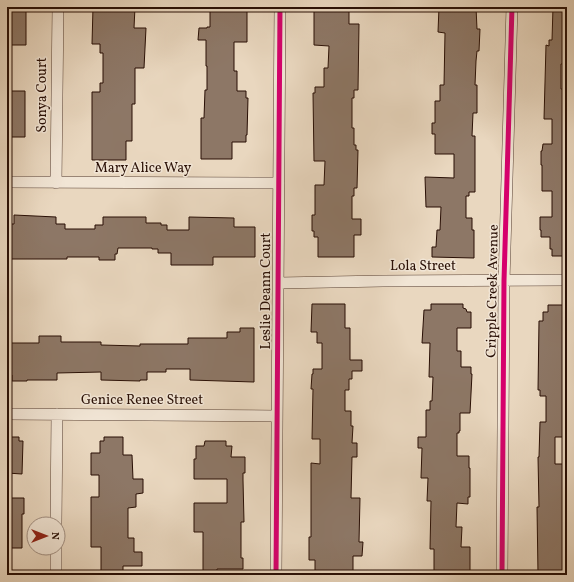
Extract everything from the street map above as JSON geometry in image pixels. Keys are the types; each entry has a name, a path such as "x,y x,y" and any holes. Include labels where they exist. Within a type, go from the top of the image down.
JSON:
{"street":[{"name":"Sonya Court","path":"56,183 58,7"},
{"name":"Leslie Deann Court","path":"276,575 280,7"},
{"name":"Cripple Creek Avenue","path":"502,575 504,281 512,7"},
{"name":"Mary Alice Way","path":"7,182 278,183"},
{"name":"Lola Street","path":"278,283 382,280 567,280"},
{"name":"Genice Renee Street","path":"7,414 277,416"},
{"path":"56,516 57,414"},
{"path":"56,556 56,575"}],"building":[{"path":"7,7 26,7 26,45 7,45"},
{"path":"93,7 135,7 134,28 146,28 144,68 135,68 135,104 132,104 132,141 126,141 126,160 92,160 92,92 100,92 100,83 103,83 103,53 100,53 100,44 92,44"},
{"path":"210,7 247,7 247,42 234,42 234,71 237,71 237,91 246,91 246,98 248,98 247,135 246,142 232,142 232,159 201,159 201,118 204,118 205,90 207,90 207,66 206,40 198,40 199,28 210,27"},
{"path":"314,7 349,7 349,24 359,24 358,90 354,90 354,98 352,98 352,128 354,128 354,145 356,145 356,150 358,150 357,188 354,188 354,196 352,196 352,219 361,219 361,235 354,235 354,257 318,257 318,237 314,237 314,231 312,231 312,215 315,215 315,185 324,185 325,161 314,161 313,93 315,93 315,87 324,87 324,68 328,68 329,46 314,45"},
{"path":"439,7 476,7 477,29 480,29 475,85 477,85 477,113 473,113 472,136 475,136 475,192 469,192 469,196 466,196 466,218 472,218 472,230 474,230 474,258 432,257 432,247 436,247 437,230 440,230 441,207 426,207 425,177 454,178 454,154 435,154 435,134 432,134 432,123 435,123 435,101 440,101 440,85 444,85 445,33 438,32"},
{"path":"553,7 567,7 567,64 561,64 561,89 567,89 567,256 552,256 552,249 550,249 550,237 541,237 540,230 540,217 552,217 552,191 542,191 541,151 543,144 552,144 552,119 544,119 546,45 549,46 549,40 552,40"},
{"path":"7,91 25,91 25,137 7,137"},
{"path":"14,215 56,217 56,224 65,224 65,229 95,229 95,225 103,225 103,217 146,217 146,223 161,223 161,225 167,225 167,230 189,230 189,217 234,218 234,227 255,227 255,257 213,257 213,265 171,265 171,253 158,253 158,249 152,248 118,248 117,254 115,254 115,260 99,260 99,257 67,257 67,259 10,259 10,253 7,253 7,224 14,224"},
{"path":"312,304 345,304 345,328 350,328 350,360 362,360 362,371 352,371 352,379 349,379 349,390 345,390 345,411 351,411 351,426 353,426 352,443 357,443 357,457 352,457 351,498 360,498 359,542 363,542 362,556 353,556 353,575 315,575 315,560 309,560 309,537 311,537 311,463 320,464 320,439 312,439 312,374 313,369 322,369 322,343 317,343 317,332 311,332"},
{"path":"431,304 463,304 463,308 466,309 467,312 471,312 471,328 457,328 457,351 461,351 461,367 471,367 472,374 470,413 460,413 460,431 457,433 457,456 469,456 470,497 468,497 468,504 457,503 456,527 462,527 461,547 470,547 470,575 434,575 434,549 430,549 431,501 427,501 428,478 421,478 422,448 418,448 418,437 426,437 426,410 430,410 430,401 432,401 433,377 429,377 430,343 422,343 424,310 431,310"},
{"path":"548,305 567,305 567,437 555,437 555,464 567,464 567,575 538,574 538,457 540,422 546,422 546,396 540,396 540,390 538,390 539,321 543,321 543,312 548,312"},
{"path":"240,328 254,328 254,382 190,380 190,369 166,369 166,372 147,372 147,380 140,381 101,380 101,372 57,373 57,380 27,381 12,381 12,375 7,375 7,343 39,343 39,336 61,336 61,342 101,342 101,345 140,346 140,344 188,344 188,338 227,338 227,332 240,332"},
{"path":"7,437 19,437 19,441 23,441 22,474 7,473"},
{"path":"104,437 123,437 123,455 132,455 133,479 143,479 143,493 136,494 136,507 128,508 128,538 134,538 134,552 142,552 142,566 123,566 123,575 101,575 101,547 91,547 91,497 99,497 99,475 91,475 91,453 100,453 100,441 104,441"},
{"path":"205,441 226,441 226,446 232,446 231,457 245,457 245,473 243,473 244,522 241,522 241,558 243,558 243,569 217,569 217,575 203,575 203,532 194,532 194,503 227,503 227,479 194,479 194,459 196,459 196,446 204,446"},
{"path":"7,498 24,498 24,514 22,514 22,548 7,548"}],"cycle path":[{"path":"276,575 280,7"},
{"path":"502,575 504,281 512,7"}]}
